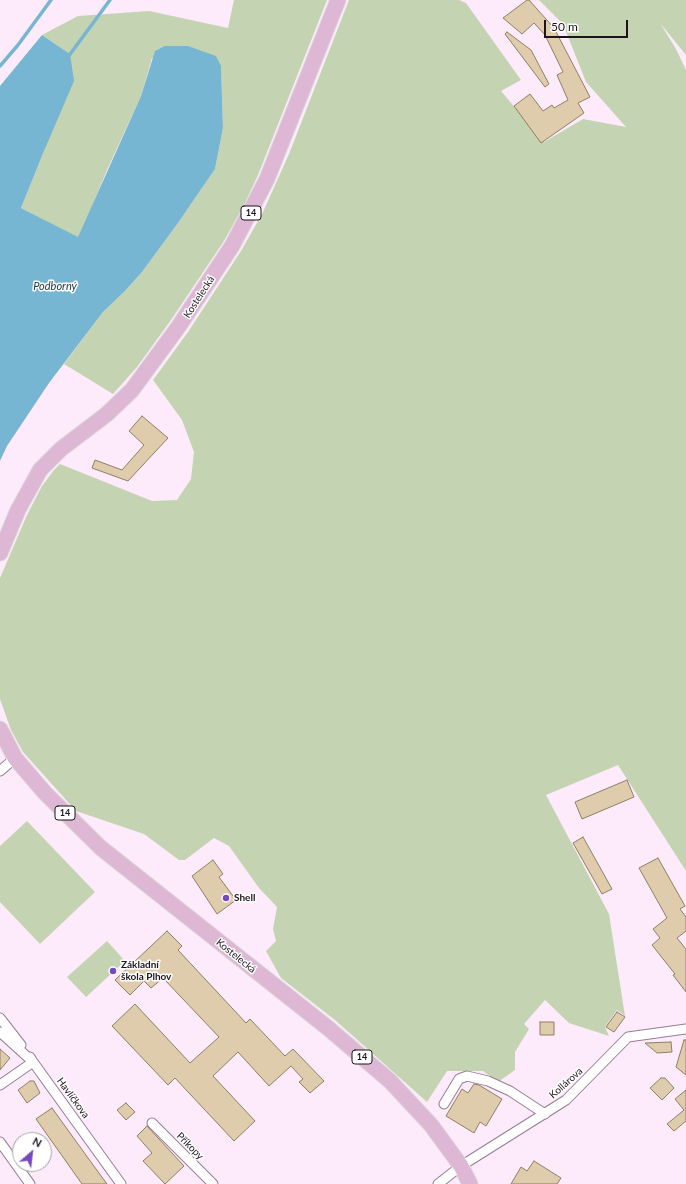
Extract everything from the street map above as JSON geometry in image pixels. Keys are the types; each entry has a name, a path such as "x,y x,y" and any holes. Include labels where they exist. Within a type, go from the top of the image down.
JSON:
{"main road":[{"name":"Kostelecká","path":"0,553 18,510 40,470 61,449 107,414 132,390 179,326 232,246 267,179 338,0"},
{"name":"Kostelecká","path":"0,729 15,758 45,793 101,848 328,1028 390,1081 431,1125 461,1166 470,1184"}],"street":[{"path":"0,771 15,758"},
{"path":"0,1018 33,1062 0,1085"},
{"name":"Kollárova","path":"438,1184 461,1166 566,1100 628,1037 686,1029"},
{"name":"Havlíčkova","path":"0,1032 33,1062 121,1184"},
{"path":"444,1104 459,1079 468,1076 488,1081 510,1091 545,1114"},
{"name":"Příkopy","path":"152,1123 213,1184"},
{"path":"0,1142 30,1184"}],"green space":[{"path":"234,0 327,0 258,175 245,203 224,241 171,320 137,367 113,394 64,364 103,312 142,272 215,169 223,128 221,66 152,58 141,96 107,170 79,238 21,208 44,151 70,54 42,35 78,16 149,11 228,28"},
{"path":"349,0 459,0 466,3 521,80 501,91 544,142 583,119 626,127 586,82 563,24 539,0 686,0 686,55 660,23 676,49 686,70 686,871 618,765 546,795 609,914 625,1016 617,1010 605,1027 609,1036 569,1023 545,1000 524,1024 529,1029 515,1052 515,1070 498,1082 483,1071 447,1071 427,1102 335,1020 281,978 266,951 276,941 273,929 277,907 259,888 229,846 214,838 185,860 179,860 144,834 76,811 23,752 11,730 0,699 0,578 27,515 42,486 54,470 60,464 152,501 177,500 191,479 194,452 182,420 153,380 188,332 241,251 263,212 289,154"},
{"path":"27,821 95,892 40,944 0,902 0,846"},
{"path":"107,941 125,961 86,997 67,977"}],"water":[{"name":"Podborný","path":"42,35 70,54 74,81 21,208 78,237 141,96 155,51 165,46 188,46 216,56 221,66 223,128 215,169 142,272 103,312 49,383 7,446 0,461 0,86"}],"building":[{"path":"529,0 554,28 590,97 578,103 584,113 541,143 514,106 530,94 543,111 552,105 554,108 568,100 557,75 563,72 545,35 534,23 522,34 503,18"},
{"path":"507,32 531,50 549,84 545,87 505,34"},
{"path":"142,416 168,438 128,481 92,468 95,460 122,470 144,445 129,431"},
{"path":"627,780 634,797 582,819 575,802"},
{"path":"583,837 612,889 602,894 573,843"},
{"path":"658,858 685,906 680,909 686,917 686,931 677,938 686,949 686,992 673,975 675,974 652,945 660,938 653,929 667,918 639,868"},
{"path":"213,860 223,874 219,877 236,900 217,914 192,876"},
{"path":"167,931 182,946 178,950 246,1023 250,1019 285,1056 293,1049 324,1081 310,1093 299,1082 303,1079 291,1066 269,1086 238,1052 213,1076 255,1121 234,1141 175,1078 168,1085 112,1026 135,1004 190,1063 219,1037 163,978 151,988 144,981 130,995 115,980"},
{"path":"617,1012 625,1017 614,1032 606,1027"},
{"path":"540,1022 554,1022 554,1035 540,1035"},
{"path":"684,1040 686,1040 686,1075 676,1067"},
{"path":"671,1042 672,1052 657,1053 645,1043"},
{"path":"0,1049 10,1058 0,1070"},
{"path":"661,1078 665,1078 674,1088 662,1100 650,1088"},
{"path":"30,1081 34,1081 40,1093 27,1103 18,1090"},
{"path":"474,1084 479,1085 502,1099 486,1126 480,1122 474,1133 446,1116 462,1089 468,1093"},
{"path":"686,1090 686,1121 674,1131 667,1124 684,1110 675,1099"},
{"path":"126,1103 135,1112 126,1120 117,1110"},
{"path":"52,1108 107,1184 82,1184 52,1142 52,1132 45,1132 36,1119"},
{"path":"147,1126 184,1166 165,1184 143,1161 152,1153 137,1136"},
{"path":"534,1161 561,1178 557,1184 511,1184 521,1167 527,1171"}],"waterway":[{"path":"0,66 18,45 51,0"},
{"path":"68,57 110,0"}],"place":[{"name":"Shell","path":"226,898"},
{"name":"Základní škola Plhov","path":"113,971"}]}
